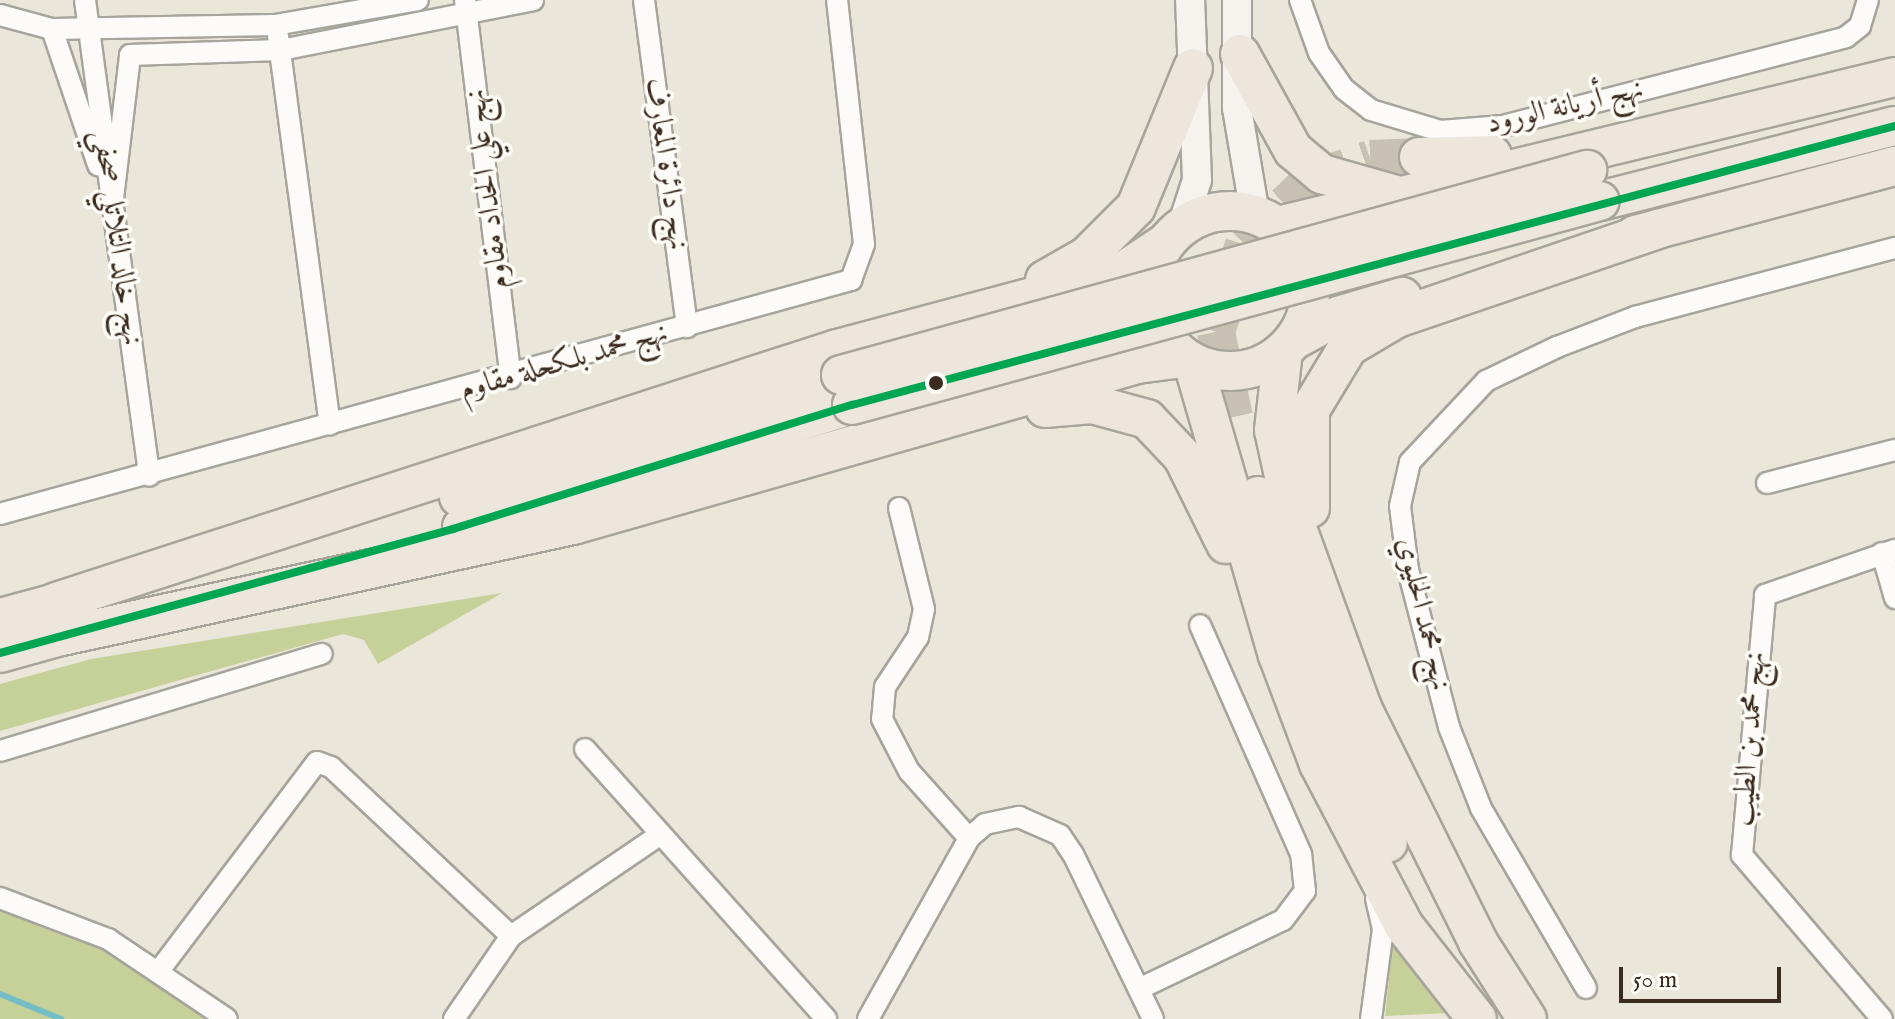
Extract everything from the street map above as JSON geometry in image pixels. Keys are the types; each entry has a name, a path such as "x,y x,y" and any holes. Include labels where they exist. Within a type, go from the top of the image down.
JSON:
{"highway":[{"path":"1240,54 1293,150 1322,174 1399,196"},
{"path":"985,308 1087,256 1119,229 1147,186 1193,68"},
{"path":"0,653 59,619 549,440 985,308 1119,274 1205,214 1267,220 1399,196 1895,76"},
{"path":"1419,157 1484,157 1714,104 1895,76"},
{"path":"59,619 453,529 847,390 1594,186 1895,98"},
{"path":"1594,186 1895,126"},
{"path":"0,618 59,619 573,525 874,442 1137,364 1189,360 1240,371 1379,303 1895,166"},
{"path":"1267,220 1307,268 1308,305 1288,346 1274,430 1293,517 1337,640 1415,824 1527,1019"},
{"path":"1337,640 1310,517 1307,449 1310,410 1334,362 1397,318 1658,229"},
{"path":"1173,235 1149,292 1166,340 1189,360 1278,655"},
{"path":"874,442 1058,405 1124,408 1147,419 1183,457 1278,655 1346,816 1404,926 1476,1018"},
{"path":"1234,417 1325,701 1476,1018"}],"main road":[{"path":"1237,0 1240,54 1237,108 1267,220"},
{"path":"1173,235 1197,180 1188,7"}],"street":[{"name":"نهج خالد التلاتلي صحفي","path":"85,0 149,476"},
{"path":"0,15 52,29 88,24 275,25 418,0"},
{"path":"112,207 130,55 281,50 466,8 533,0"},
{"name":"نهج دائرة المعارف","path":"644,0 687,327"},
{"name":"نهج محمد بلكحلة مقاوم","path":"0,514 838,288 859,265 861,208 837,0"},
{"name":"نهج أريانة الورود","path":"1300,0 1319,53 1344,89 1371,110 1440,131 1503,126 1846,37 1860,26 1868,0"},
{"name":"نهج علي الحداد مقاوم","path":"466,8 511,378"},
{"path":"275,25 281,50 330,425"},
{"path":"52,29 112,207"},
{"name":"نهج محمد الحليوي","path":"1586,988 1481,808 1449,727 1408,570 1400,506 1410,462 1486,381 1557,347 1635,317 1895,248"},
{"path":"1767,483 1895,450"},
{"path":"899,508 924,609 918,637 885,687 882,719 909,771 969,838"},
{"path":"1889,552 1895,598"},
{"name":"نهج محمد بن الطيب","path":"1882,1019 1742,855 1765,595 1889,552"},
{"path":"1143,987 1283,920 1305,891 1301,854 1200,625"},
{"path":"0,751 322,654"},
{"path":"585,749 658,836 826,1019"},
{"path":"158,972 317,762 340,774 511,936"},
{"path":"1346,816 1383,929 1371,1019"},
{"path":"868,1019 969,838 1002,817 1042,823 1060,835 1143,987 1153,1019"},
{"path":"454,1019 511,936 658,836"},
{"path":"0,898 80,926 158,972 227,1019"}],"green space":[{"path":"502,593 378,664 364,640 343,634 0,731 0,684 91,659"},
{"path":"0,905 103,942 211,1019 0,1019"},
{"path":"1394,931 1450,1013 1385,1016"}],"waterway":[{"path":"0,994 61,1019"}],"tunnel":[{"path":"1234,417 1216,332 1244,244 1311,180 1370,159 1419,157"}],"transit line":[{"path":"0,653 453,529 852,405 1895,126"}]}
